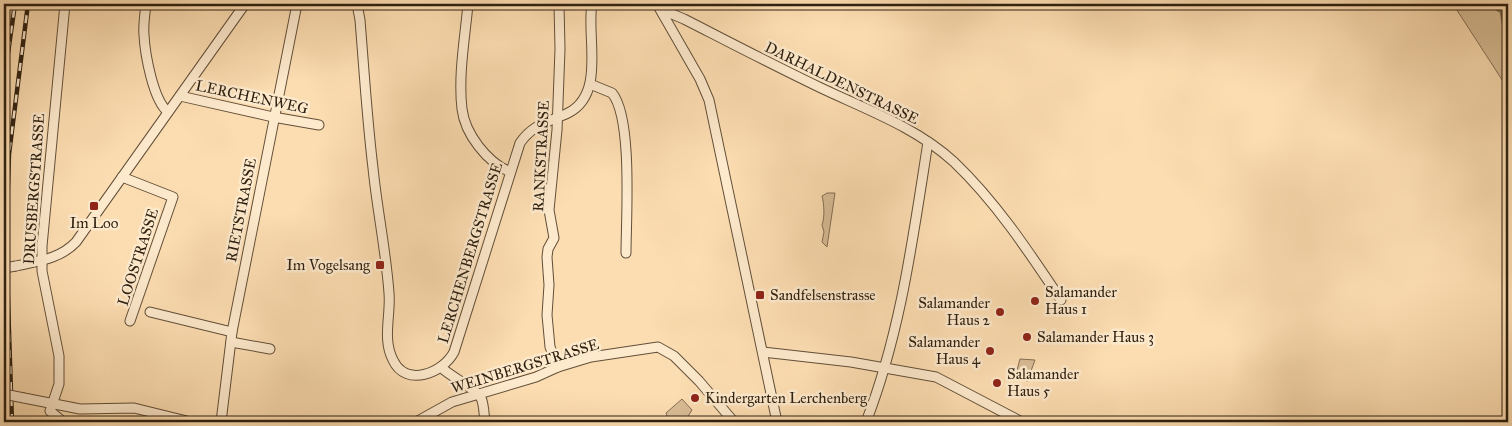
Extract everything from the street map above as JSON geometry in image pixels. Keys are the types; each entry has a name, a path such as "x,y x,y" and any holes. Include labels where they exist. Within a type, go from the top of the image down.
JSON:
{"street":[{"name":"DRUSBERGSTRASSE","path":"52,404 59,384 59,356 42,271 42,246 53,114 65,4"},
{"path":"146,4 144,33 146,55 161,104 168,112"},
{"path":"4,268 43,260 56,256 70,248 245,4"},
{"name":"RIETSTRASSE","path":"221,422 232,332 273,117 297,4"},
{"path":"357,4 373,167 389,293 387,344 393,361 407,372 428,374 442,368 479,395 482,399 485,422"},
{"path":"468,4 462,75 462,110 480,148 502,169 510,172"},
{"name":"RANKSTRASSE","path":"558,367 550,347 547,316 549,285 547,257 548,249 554,238 549,210 557,118 560,49 559,4"},
{"name":"LERCHENBERGSTRASSE","path":"442,368 456,346 517,148 526,134 539,124 557,118 577,106 590,84 592,4"},
{"path":"657,4 700,79 709,100 777,422"},
{"name":"DARHALDENSTRASSE","path":"663,14 672,14 684,19 820,88 897,123 928,142 954,162 1014,230 1061,300"},
{"path":"590,84 612,93 619,109 627,166 626,253"},
{"name":"LERCHENWEG","path":"180,96 273,117 319,125"},
{"path":"866,422 885,368 907,274 928,142"},
{"name":"LOOSTRASSE","path":"122,177 173,197 130,321"},
{"path":"150,312 232,332"},
{"path":"231,342 270,349"},
{"name":"WEINBERGSTRASSE","path":"416,422 452,402 536,377 558,367 592,357 658,348 674,356 699,381 734,422"},
{"path":"763,352 851,362 936,377 1011,419 1022,422"},
{"path":"4,394 80,409 134,408 191,422"},
{"path":"52,404 50,412 62,422"}],"shaded area":[{"path":"1453,4 1508,4 1508,89"},
{"path":"827,193 835,193 827,247 822,242 824,210 822,196"},
{"path":"1020,359 1035,360 1027,382 1017,370"},
{"path":"682,399 692,410 687,418 691,422 669,422 666,413"}],"waterway":[{"path":"1487,4 1501,12 1503,24 1508,26"}],"railway":[{"path":"4,81 15,4"},
{"path":"12,422 6,241 9,154 28,4"}],"place":[{"name":"Im Loo","path":"94,206"},
{"name":"Im Vogelsang","path":"380,265"},
{"name":"Sandfelsenstrasse","path":"760,295"},
{"name":"Salamander Haus 1","path":"1035,301"},
{"name":"Salamander Haus 2","path":"1000,312"},
{"name":"Salamander Haus 3","path":"1027,337"},
{"name":"Salamander Haus 4","path":"990,351"},
{"name":"Salamander Haus 5","path":"997,383"},
{"name":"Kindergarten Lerchenberg","path":"695,398"}]}
